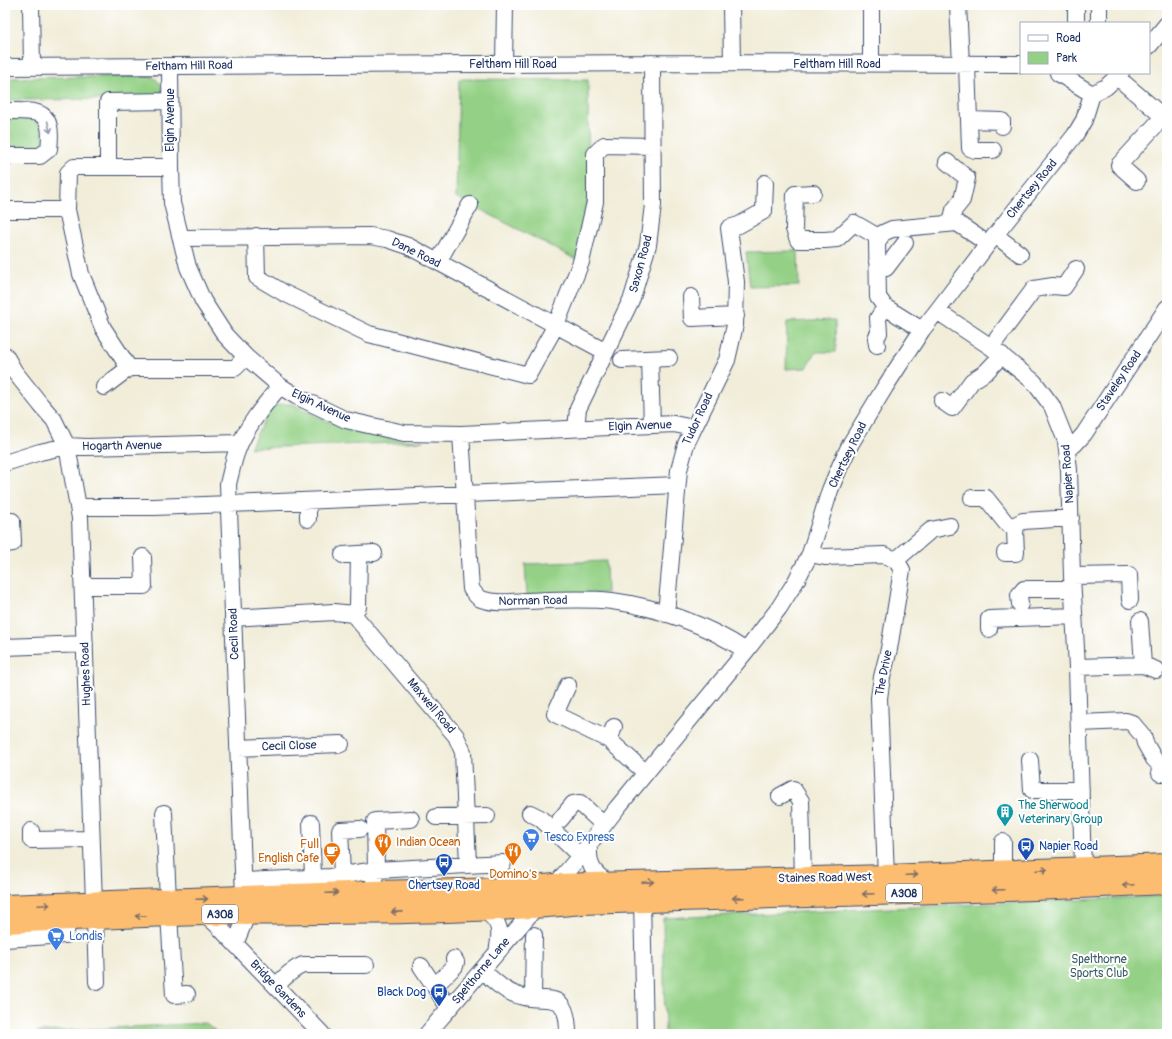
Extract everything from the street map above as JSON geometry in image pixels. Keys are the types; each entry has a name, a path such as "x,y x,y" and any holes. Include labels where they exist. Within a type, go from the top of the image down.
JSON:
{"highway":[{"name":"Staines Road West","path":"555,885 886,876 1167,865"},
{"name":"A308","path":"168,908 204,914 247,897 483,910 642,900 1027,890 1167,883"},
{"name":"A308","path":"5,906 94,910 168,908 247,897 507,889 555,885"},
{"path":"555,885 560,893 582,903"},
{"path":"507,889 523,897 535,907"},
{"name":"A308","path":"5,922 69,919 94,910"}],"street":[{"path":"31,5 32,66"},
{"path":"504,64 505,5"},
{"path":"731,5 732,64"},
{"path":"870,5 872,63"},
{"path":"958,5 969,120 970,148 975,150 993,150"},
{"path":"1076,5 1076,22"},
{"path":"1098,5 1099,22"},
{"path":"1150,45 1167,24"},
{"name":"Feltham Hill Road","path":"5,67 32,66 92,68 170,66 652,63 1020,64"},
{"name":"Saxon Road","path":"576,428 578,409 632,298 648,245 653,205 652,63"},
{"name":"Elgin Avenue","path":"170,66 172,203 188,267 203,301 225,335 246,357 280,386 296,396 346,420 404,433 461,434 674,424 693,428"},
{"path":"1061,74 1092,94 1106,88 1119,75 1165,119 1119,165 1137,181"},
{"name":"Chertsey Road","path":"535,907 584,850 779,608 796,581 810,554 830,490 851,443 885,387 936,311 1075,135 1084,120 1092,94"},
{"path":"108,167 108,102 170,101"},
{"path":"5,111 32,111 40,113 47,119 51,134 49,149 40,156 5,156"},
{"path":"969,120 1002,121 1002,126"},
{"path":"256,236 257,277 284,293 369,334 528,375 556,325 582,262 595,202 595,154 604,146 653,146"},
{"path":"947,162 967,178 962,200 954,210 951,223"},
{"path":"129,368 103,328 81,274 67,210 68,173 74,167 171,167"},
{"name":"Tudor Road","path":"666,614 679,470 686,444 727,360 735,325 736,282 729,228 739,225 764,211 765,183"},
{"path":"813,193 795,194 794,229 798,240 837,239 854,223 880,238"},
{"path":"438,262 470,204"},
{"path":"5,210 67,210"},
{"path":"922,330 885,306 878,297 877,242 883,232 892,229 957,223 1020,254"},
{"name":"Dane Road","path":"181,238 256,236 387,238 408,246 606,352"},
{"path":"877,262 886,268 905,243"},
{"path":"942,401 952,408 972,381 986,372 1034,289 1053,286 1064,287 1076,269"},
{"path":"690,297 692,318 736,316"},
{"path":"877,345 876,338 879,333 878,318 885,306"},
{"name":"Staveley Road","path":"1067,449 1075,444 1084,434 1167,308"},
{"name":"Napier Road","path":"936,311 997,351 1034,382 1052,406 1066,441 1069,470 1072,582 1080,722 1083,869"},
{"name":"Hogarth Avenue","path":"5,355 14,371 54,420 67,446 87,447 240,443"},
{"path":"104,387 129,368 235,368 246,357"},
{"path":"622,360 669,358"},
{"path":"650,359 652,425"},
{"name":"Cecil Road","path":"247,897 238,748 228,484 240,443 261,409 280,386"},
{"name":"Norman Road","path":"461,434 471,589 480,599 495,602 572,600 612,601 654,610 690,622 729,639 746,650"},
{"path":"5,462 67,446"},
{"name":"Hughes Road","path":"67,446 80,518 97,982"},
{"path":"78,506 154,507 677,485"},
{"path":"972,498 986,498 1006,523 1016,528"},
{"path":"308,501 308,519"},
{"path":"1005,553 1016,553 1017,524 1023,521 1071,518"},
{"path":"5,544 13,543 12,521"},
{"path":"810,554 825,557 884,555 896,560 931,530 950,526"},
{"path":"233,618 334,612 353,614 358,607 359,554"},
{"path":"83,586 144,586 143,558"},
{"name":"The Drive","path":"886,876 879,698 902,570 896,560"},
{"path":"1020,604 1019,595 1024,589 1129,575 1130,600"},
{"name":"Maxwell Road","path":"353,614 456,736 463,752 468,864"},
{"path":"990,629 989,619 1074,616"},
{"path":"1077,667 1149,667 1140,621"},
{"path":"5,647 85,644"},
{"path":"568,685 554,714 612,734 646,772"},
{"path":"1080,722 1132,722 1143,736 1145,743 1154,759 1159,764 1160,773 1167,773"},
{"name":"Cecil Close","path":"238,748 341,744"},
{"path":"1030,760 1032,790 1081,790"},
{"path":"780,796 793,789 801,801 803,878"},
{"path":"560,820 574,804 580,803 604,824"},
{"path":"530,812 584,850 589,863 598,876 610,884"},
{"path":"164,813 168,908 174,995 187,994"},
{"path":"436,817 487,816"},
{"path":"372,892 376,870 374,821 411,818"},
{"path":"311,823 313,877"},
{"path":"342,874 340,830 360,829"},
{"path":"31,831 31,840 92,839"},
{"path":"1003,842 1003,872"},
{"path":"235,944 245,920 247,897 313,877 330,877 376,870 503,863"},
{"path":"642,900 645,1034"},
{"name":"Spelthorne Lane","path":"427,1034 535,907"},
{"path":"483,910 496,920 499,940 497,952"},
{"name":"Bridge Gardens","path":"204,914 215,923 322,1034"},
{"path":"5,939 65,935 69,919"},
{"path":"533,998 534,935"},
{"path":"435,986 455,966 456,962 454,959"},
{"path":"276,986 296,967 303,965 366,965"},
{"path":"421,966 449,1008"},
{"path":"482,970 502,988 513,994 533,998 551,999 560,1004 565,1010 568,1019 568,1034"}],"green space":[{"path":"150,76 159,82 162,91 162,99 5,100 5,78"},
{"path":"459,79 588,80 589,195 577,260 456,197"},
{"path":"5,118 36,119 43,128 44,142 37,147 5,147"},
{"path":"798,251 799,286 750,287 746,252"},
{"path":"835,320 836,352 816,352 806,368 786,369 787,322"},
{"path":"293,404 320,418 355,431 393,439 423,441 250,448 267,414 274,406"},
{"path":"606,561 607,593 527,595 525,564"},
{"name":"Spelthorne Sports Club","path":"1167,896 1167,1034 665,1034 663,918"},
{"path":"206,1023 219,1034 37,1034 36,1032"}],"place":[{"name":"The Sherwood Veterinary Group","path":"1005,827"},
{"name":"Tesco Express","path":"531,852"},
{"name":"Indian Ocean","path":"383,857"},
{"name":"Napier Road","path":"1026,861"},
{"name":"Full English Cafe","path":"332,866"},
{"name":"Domino's","path":"513,866"},
{"name":"Chertsey Road","path":"444,877"},
{"name":"Londis","path":"56,951"},
{"name":"Black Dog","path":"439,1007"}]}
